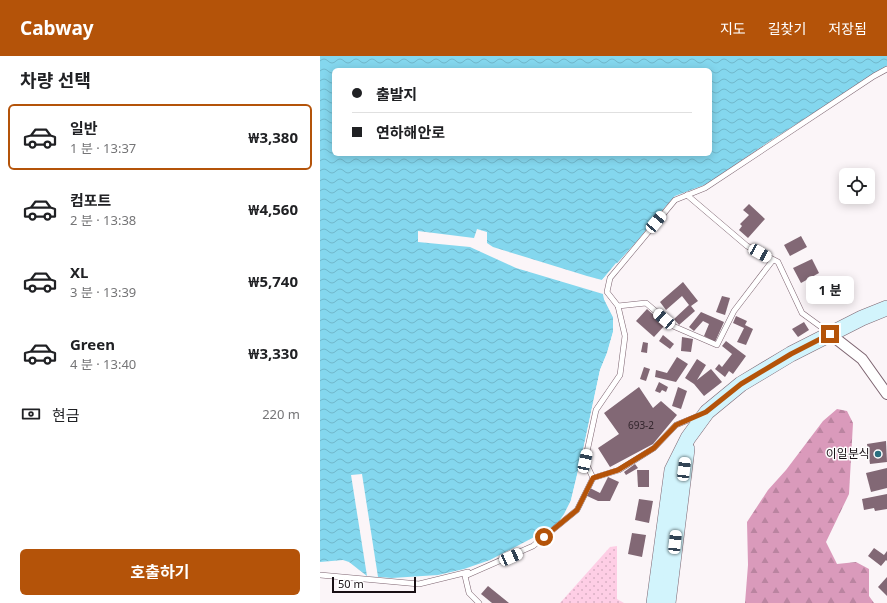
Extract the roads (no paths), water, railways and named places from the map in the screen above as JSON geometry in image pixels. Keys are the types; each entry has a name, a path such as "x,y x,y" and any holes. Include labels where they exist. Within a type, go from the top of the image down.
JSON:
{"street":[{"path":"654,603 672,470 688,438 706,412 741,384 791,354 862,318 887,308"},
{"path":"830,334 862,359 887,394"},
{"path":"668,603 688,438"}],"lane":[{"path":"593,478 585,461 596,410 620,374 625,336 618,306 608,292 610,278 675,200 704,188 874,76 887,69"},
{"path":"687,195 747,246 778,262 802,313 830,334"},
{"path":"618,306 646,303 673,326 717,345 734,311 772,260"},
{"path":"479,603 469,593 465,576 533,546 577,510 593,478 618,470 654,448 676,425 706,412"},
{"path":"320,575 419,584 488,567"}],"water":[{"path":"320,56 887,56 887,66 767,143 707,184 675,196 602,280 604,299 613,317 613,332 600,370 571,500 557,524 490,560 464,569 438,575 392,578 367,576 349,562 343,560 320,562"}],"place":[{"name":"이일분식","path":"878,454"}]}
